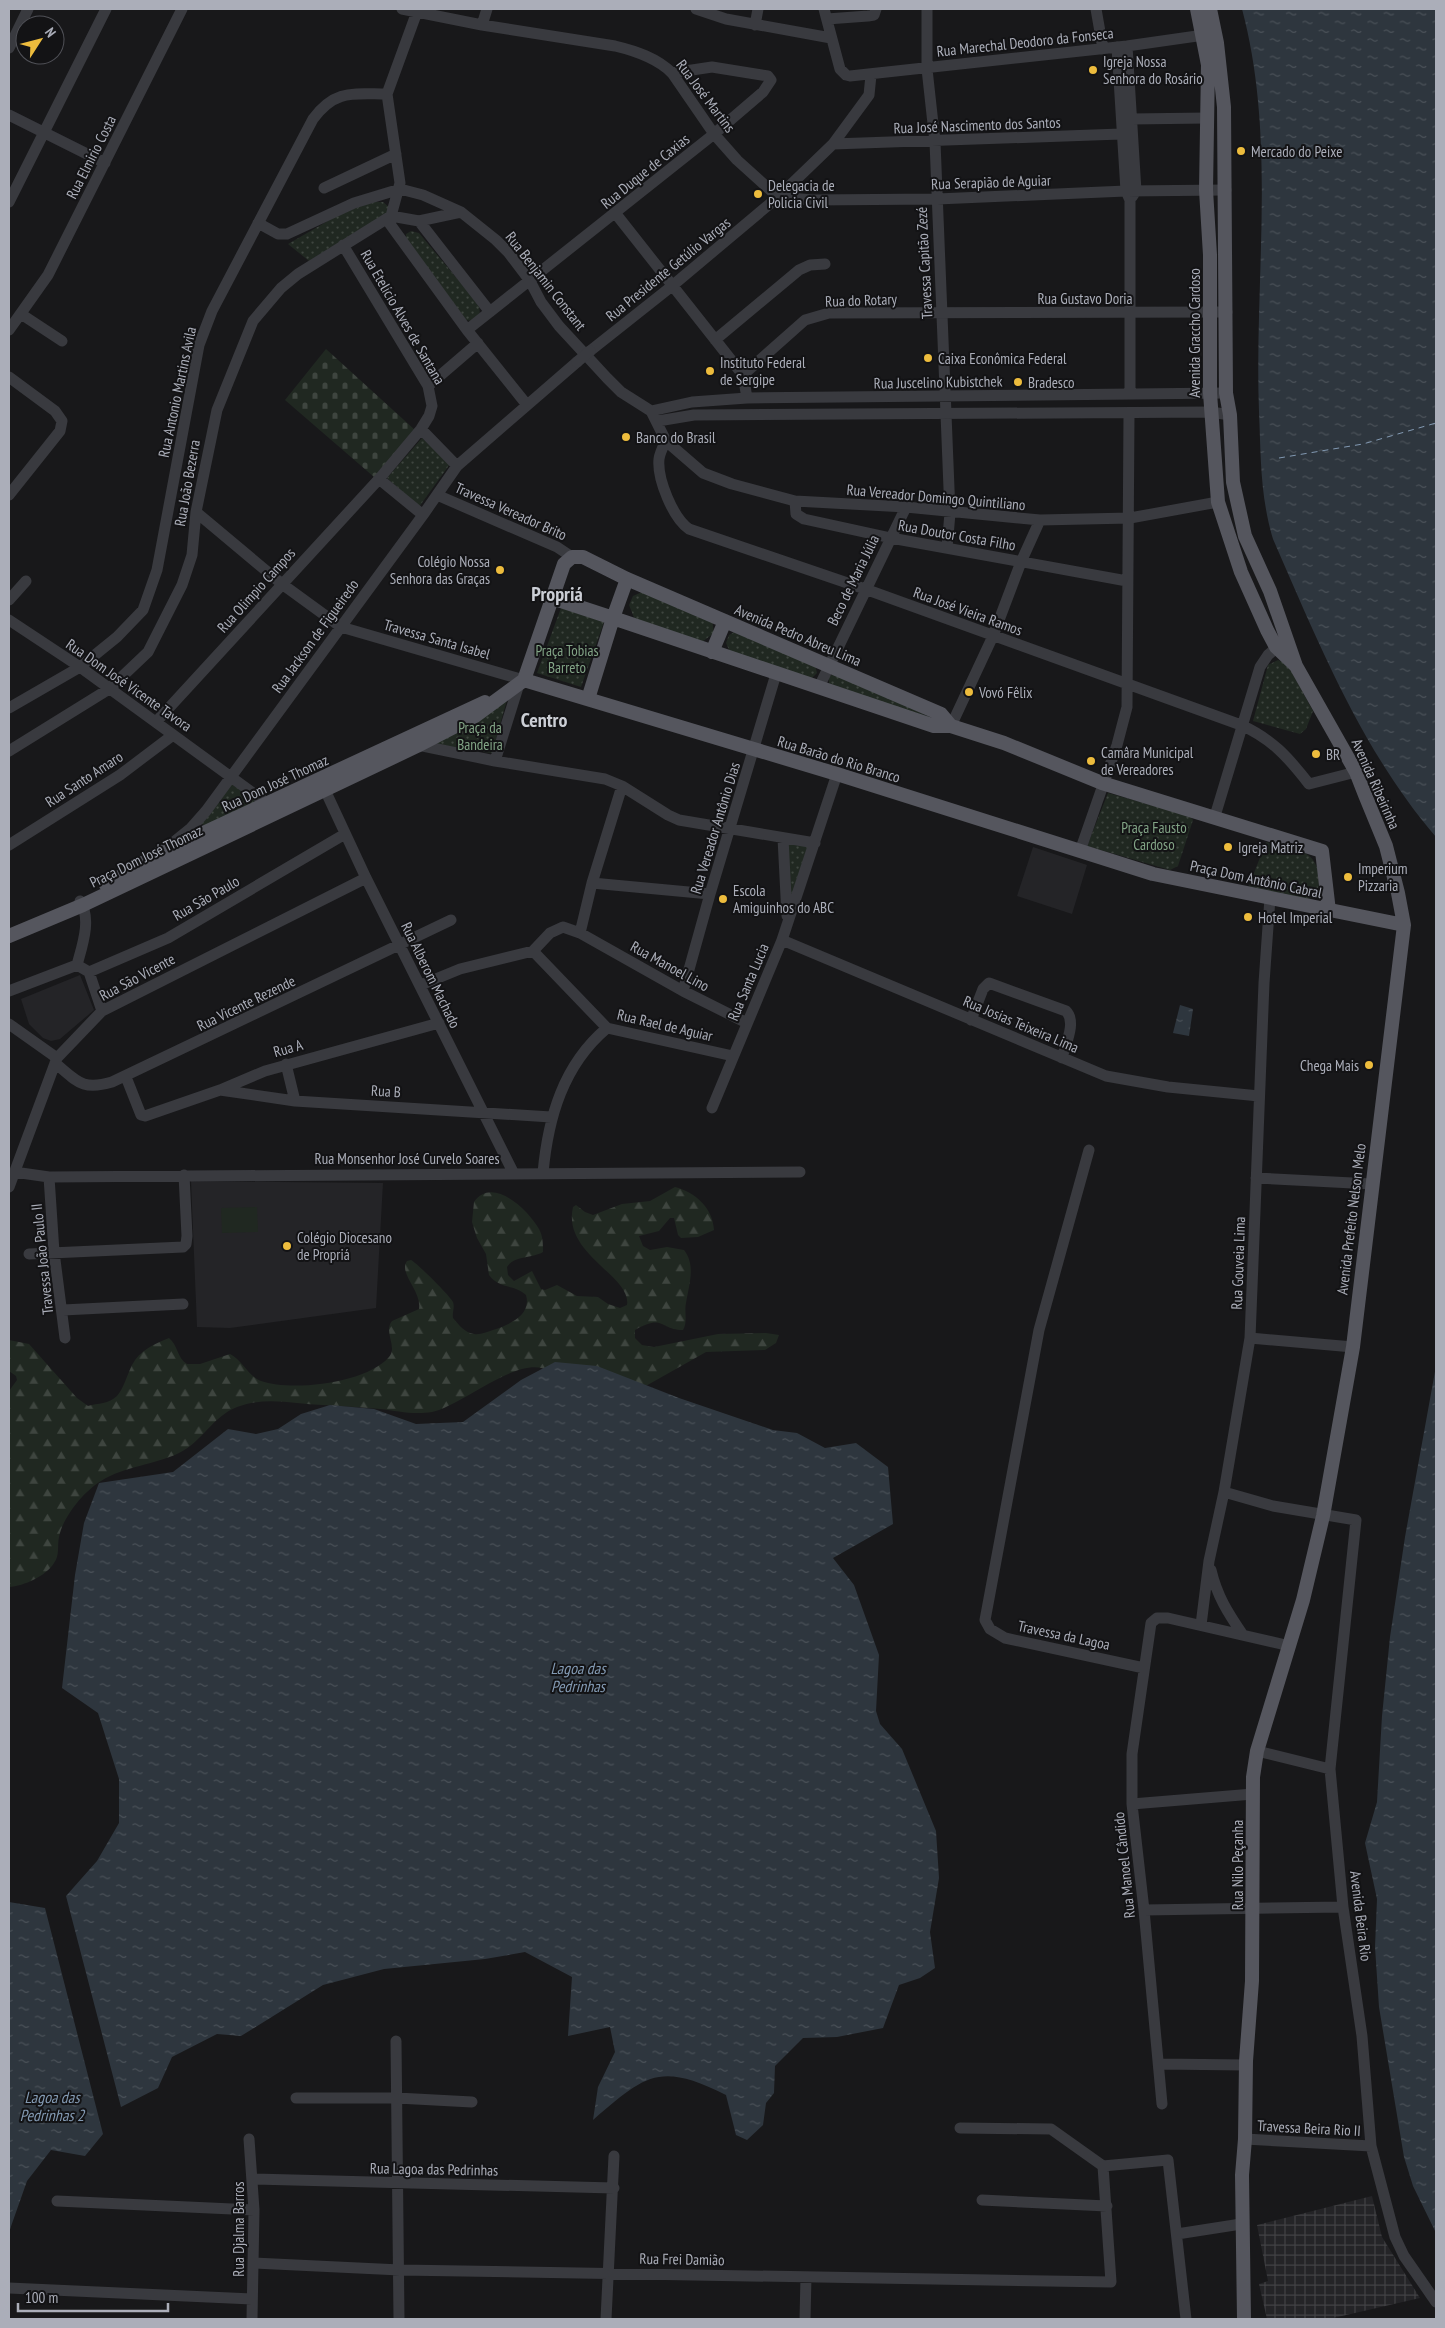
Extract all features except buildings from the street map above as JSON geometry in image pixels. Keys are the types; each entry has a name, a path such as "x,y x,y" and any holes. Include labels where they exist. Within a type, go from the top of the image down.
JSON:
{"main road":[{"name":"Avenida Graccho Cardoso","path":"1197,9 1204,35 1208,65 1206,190 1211,312 1210,394 1211,432 1218,502 1241,572 1276,647"},
{"path":"1210,9 1217,43 1226,138 1226,393 1230,415 1233,482 1240,520 1288,638"},
{"path":"1208,138 1226,138"},
{"path":"417,746 475,716 521,682 564,564 572,557"},
{"name":"Avenida Pedro Abreu Lima","path":"572,557 583,557 627,579 941,714 951,726"},
{"path":"521,682 588,699 627,579"},
{"name":"Avenida Pedro Abreu Lima","path":"552,598 934,726 951,726 1004,743 1102,783"},
{"path":"712,652 725,621"},
{"name":"Avenida Ribeirinha","path":"1288,638 1296,666 1356,772 1386,846 1404,925"},
{"name":"Avenida Ribeirinha","path":"1276,647 1296,666"},
{"name":"Rua Barão do Rio Branco","path":"588,699 837,774 1080,851"},
{"path":"404,740 474,706 493,701"},
{"name":"Rua Dom José Thomaz","path":"274,808 404,740"},
{"name":"Rua Dom José Thomaz","path":"274,808 325,790 417,746"},
{"path":"1102,783 1215,816"},
{"name":"Praça Dom José Thomaz","path":"82,903 204,840 274,808"},
{"name":"Praça Dom Antônio Cabral","path":"1080,851 1153,874 1329,911 1322,851 1215,816"},
{"path":"158,854 204,840"},
{"name":"Praça Dom José Thomaz","path":"82,903 158,854"},
{"path":"9,936 54,918 82,903"},
{"path":"1329,911 1404,925"},
{"name":"Avenida Prefeito Nelson Melo","path":"1323,1516 1353,1346 1404,925"},
{"name":"Rua Nilo Peçanha","path":"1244,2319 1241,2224 1246,2065 1252,1981 1254,1908 1253,1794 1257,1751 1290,1646 1323,1516"}],"street":[{"path":"9,48 28,9"},
{"path":"9,202 106,9"},
{"name":"Rua Elmirio Costa","path":"9,330 48,275 182,9"},
{"name":"Rua José Martins","path":"402,9 482,25 631,50 664,65 672,73 714,134 743,166 778,197"},
{"path":"482,25 487,9"},
{"path":"696,9 726,19 830,38 826,14 868,16 874,15 876,9"},
{"path":"755,25 758,9"},
{"name":"Travessa Capitão Zezé","path":"927,9 927,69 935,142 945,415"},
{"path":"1096,9 1103,49"},
{"path":"389,218 400,190 387,94 417,11"},
{"name":"Rua Marechal Deodoro da Fonseca","path":"830,38 840,69 850,76 1122,47 1204,35"},
{"path":"1122,47 1131,118 1130,394"},
{"path":"1122,47 1121,134 1131,194"},
{"name":"Rua Duque de Caxias","path":"467,330 616,214 714,134 763,92 771,82 771,78 712,67 672,73"},
{"name":"Rua Presidente Getúlio Vargas","path":"437,495 457,466 583,355 672,286 778,197 833,144 869,95 871,75"},
{"name":"Rua Antonio Martins Avila","path":"9,708 80,667 128,626 143,610 157,570 203,333 212,311 313,119 322,106 330,99 342,94 387,94"},
{"path":"9,115 105,163"},
{"path":"1131,118 1207,118"},
{"name":"Rua José Nascimento dos Santos","path":"833,144 935,142 1121,134"},
{"path":"324,188 396,154"},
{"path":"258,223 278,234 287,234 354,203 400,190"},
{"name":"Rua Benjamin Constant","path":"400,190 422,195 461,212 496,240 530,281 541,302 583,355 621,392 654,416"},
{"name":"Rua Serapião de Aguiar","path":"778,197 812,200 937,199 1226,190"},
{"path":"389,218 420,221 461,212"},
{"path":"616,214 743,375 747,398"},
{"path":"389,218 467,330 527,405"},
{"name":"Rua João Bezerra","path":"9,751 109,689 148,652 169,614 182,585 192,555 196,512 217,410 253,321 281,288 298,274 389,218"},
{"path":"420,221 490,312"},
{"name":"Rua Etelício Alves de Santana","path":"343,245 428,386 432,406"},
{"path":"716,340 800,270 810,265 825,264"},
{"name":"Rua Gustavo Doria","path":"942,313 1130,314 1227,312"},
{"name":"Rua do Rotary","path":"743,375 792,330 805,320 815,316 829,313 942,313"},
{"path":"20,314 62,341"},
{"path":"428,386 478,343"},
{"path":"9,377 55,410 62,421 60,431 9,495"},
{"path":"1150,393 1152,413"},
{"name":"Rua Juscelino Kubistchek","path":"654,416 692,402 747,398 1226,393"},
{"path":"692,402 694,415"},
{"name":"Rua Olimpio Campos","path":"156,722 379,479 421,430 432,406"},
{"path":"666,442 654,416 1211,412 1230,415"},
{"path":"1080,851 1102,783 1125,722 1127,708 1127,581 1130,518 1129,414"},
{"path":"945,415 950,513 947,548"},
{"path":"421,430 457,466"},
{"name":"Rua Vereador Domingo Quintiliano","path":"666,442 692,465 711,477 795,501 906,507 950,513 1040,520 1130,518 1218,502"},
{"name":"Rua José Vieira Ramos","path":"666,442 660,451 659,472 667,496 686,527 1241,725 1262,734 1284,753 1309,784 1356,772"},
{"path":"379,479 423,515"},
{"name":"Rua Jackson de Figueiredo","path":"231,776 437,495"},
{"name":"Travessa Vereador Brito","path":"437,495 557,547 572,557"},
{"name":"Rua Doutor Costa Filho","path":"795,501 796,514 804,519 890,538 1127,581"},
{"name":"Beco de Maria Júlia","path":"819,687 864,589 906,507"},
{"name":"Travessa Santa Isabel","path":"196,512 282,584 341,627 521,682"},
{"path":"951,726 993,636 1021,562 1040,520"},
{"path":"9,600 26,581"},
{"name":"Rua Dom José Vicente Tavora","path":"10,622 80,667 231,776"},
{"path":"1215,816 1241,725 1263,662 1276,647 1288,638"},
{"name":"Rua Vereador Antônio Dias","path":"683,991 776,674"},
{"path":"495,761 521,682"},
{"name":"Rua Santo Amaro","path":"9,844 120,775 173,735"},
{"path":"404,740 417,746 495,761 588,775 622,786 679,820 729,830 815,843"},
{"name":"Rua Santa Lucia","path":"712,1108 782,940 837,774"},
{"path":"231,776 274,808"},
{"name":"Praça Dom José Thomaz","path":"158,854 191,828 231,776"},
{"path":"421,986 460,969 533,951 560,927 566,927 580,933 592,883 622,786"},
{"name":"Rua Alberom Machado","path":"325,790 366,878 512,1172"},
{"name":"Rua São Paulo","path":"89,972 168,938 346,834"},
{"path":"783,838 788,922"},
{"name":"Rua São Vicente","path":"9,1187 56,1061 102,1011 366,878"},
{"path":"592,883 710,894"},
{"name":"Rua Gouveia Lima","path":"1201,1626 1209,1561 1224,1492 1250,1338 1259,1096 1270,898"},
{"path":"77,965 84,928 82,903"},
{"name":"Rua Vicente Rezende","path":"56,1061 82,1085 90,1087 126,1076 451,920"},
{"name":"Rua Manoel Lino","path":"580,933 683,991 747,1022"},
{"name":"Rua Josias Teixeira Lima","path":"782,940 1106,1076 1168,1087 1259,1096"},
{"name":"Rua Rael de Aguiar","path":"533,951 607,1028 733,1056"},
{"path":"77,965 89,972 102,1011"},
{"path":"9,991 77,965"},
{"path":"971,1020 986,985 993,983 1066,1011 1069,1014 1071,1024 1062,1058"},
{"name":"Rua A","path":"126,1076 138,1113 144,1116 220,1090 286,1064 439,1023"},
{"path":"10,1027 56,1061"},
{"path":"543,1173 551,1117 574,1064 593,1039 607,1028"},
{"path":"286,1064 295,1101"},
{"name":"Rua B","path":"220,1090 295,1101 551,1117"},
{"name":"Travessa da Lagoa","path":"1089,1150 1039,1330 985,1620 990,1629 1005,1638 1144,1668"},
{"name":"Rua Monsenhor José Curvelo Soares","path":"14,1172 49,1177 512,1172 756,1174 800,1172"},
{"path":"29,1254 178,1248 184,1246 187,1236 184,1175"},
{"name":"Travessa João Paulo II","path":"49,1177 54,1252 63,1310 65,1338"},
{"path":"1256,1178 1372,1184"},
{"path":"63,1310 183,1304"},
{"path":"1250,1338 1353,1346"},
{"path":"1224,1492 1273,1506 1323,1516"},
{"name":"Avenida Beira Rio","path":"1323,1516 1356,1520 1330,1769 1343,1907 1362,2036 1371,2146 1395,2237 1404,2256 1436,2302"},
{"path":"1209,1561 1215,1589 1223,1608 1243,1635"},
{"name":"Rua Manoel Cândido","path":"1162,2104 1132,1804 1132,1754 1151,1623 1162,1617 1201,1626"},
{"path":"1201,1626 1290,1646"},
{"path":"1257,1751 1330,1769"},
{"path":"1132,1804 1253,1794"},
{"path":"1144,1910 1343,1907"},
{"path":"396,2041 400,2270 399,2319"},
{"path":"1159,2064 1246,2065"},
{"path":"296,2098 397,2098 472,2102"},
{"path":"960,2128 1051,2129 1103,2166 1168,2160 1186,2319"},
{"name":"Rua Djalma Barros","path":"249,2139 254,2210 252,2319"},
{"name":"Travessa Beira Rio II","path":"1245,2139 1371,2146"},
{"path":"606,2319 614,2188 614,2156"},
{"path":"982,2200 1107,2206 1103,2166"},
{"name":"Rua Lagoa das Pedrinhas","path":"253,2180 614,2188"},
{"path":"57,2201 254,2210"},
{"name":"Rua Frei Damião","path":"253,2264 400,2270 609,2272 1111,2282 1107,2206"},
{"path":"1177,2234 1241,2224"},
{"path":"805,2319 806,2277"},
{"path":"9,2288 252,2299"}],"shaded area":[{"path":"1033,847 1087,865 1072,914 1017,896"},
{"path":"80,975 94,1010 60,1039 51,1041 43,1038 29,1024 21,999"},
{"name":"Colégio Diocesano de Propriá","path":"191,1181 383,1183 376,1308 230,1328 197,1327"},
{"path":"1372,2196 1382,2237 1420,2298 1329,2319 1267,2319 1259,2284 1268,2281 1257,2225"}],"green space":[{"path":"372,202 383,202 390,208 386,214 309,261 288,244 340,214"},
{"path":"411,231 419,233 479,305 480,315 472,321 466,320 406,239 406,234"},
{"path":"326,349 415,430 374,477 285,400"},
{"path":"422,438 450,464 419,507 387,478"},
{"path":"642,592 712,620 714,633 702,642 635,620 629,605 633,596"},
{"name":"Praça Tobias Barreto","path":"561,608 604,622 581,687 537,673"},
{"path":"736,631 815,665 817,673 811,679 730,652 726,643 729,635"},
{"path":"1278,660 1288,665 1313,711 1306,729 1300,734 1253,721 1268,665"},
{"path":"834,673 947,725 829,684 829,677"},
{"name":"Praça da Bandeira","path":"507,700 492,753 431,746"},
{"path":"230,783 260,803 206,827 201,823"},
{"name":"Praça Fausto Cardoso","path":"1108,793 1190,816 1193,820 1178,866 1170,870 1087,846"},
{"path":"1266,842 1299,850 1313,860 1319,879 1318,893 1313,898 1305,899 1249,886"},
{"path":"787,843 809,847 790,905"},
{"path":"675,1187 682,1189 702,1202 713,1222 714,1230 698,1237 681,1238 678,1235 674,1218 670,1218 659,1231 639,1236 643,1246 650,1250 667,1247 684,1250 690,1262 691,1275 683,1330 652,1323 635,1330 635,1338 642,1345 654,1347 718,1334 766,1333 779,1335 776,1343 765,1350 706,1352 644,1387 549,1371 537,1367 523,1369 507,1374 444,1408 425,1413 269,1401 237,1407 221,1416 194,1442 179,1453 120,1472 94,1486 69,1513 61,1529 57,1557 50,1568 34,1580 9,1587 9,1391 17,1380 16,1376 9,1371 9,1340 29,1344 77,1398 88,1406 114,1399 124,1385 132,1365 139,1355 153,1345 169,1338 181,1358 187,1364 200,1364 230,1354 257,1379 274,1384 291,1386 309,1385 347,1379 378,1366 389,1357 392,1349 389,1330 392,1321 419,1309 417,1296 406,1271 407,1261 411,1260 414,1262 451,1299 454,1304 453,1318 468,1332 481,1334 499,1328 512,1322 522,1314 527,1302 526,1295 517,1289 502,1285 489,1275 486,1254 477,1238 472,1222 474,1202 482,1195 491,1192 510,1199 527,1213 540,1232 543,1252 514,1261 507,1267 508,1275 514,1281 532,1271 541,1289 545,1290 557,1285 577,1296 598,1297 608,1304 620,1308 627,1305 626,1294 619,1284 587,1251 578,1238 572,1224 573,1207 576,1205 593,1215 622,1204 650,1201"},
{"path":"257,1207 258,1232 222,1233 221,1208"}],"water":[{"path":"1242,9 1436,9 1436,837 1386,769 1364,732 1325,656 1273,539 1269,523 1262,476 1259,412 1258,362 1262,209 1259,108 1253,58"},
{"path":"1180,1005 1193,1009 1189,1036 1173,1033"},
{"name":"Lagoa das Pedrinhas","path":"555,1362 597,1366 679,1398 773,1430 797,1433 825,1448 856,1443 888,1467 893,1524 833,1558 854,1585 879,1655 876,1711 880,1724 902,1749 936,1831 939,1878 930,1932 935,1968 920,1978 899,1985 883,2028 837,2037 803,2038 775,2066 774,2093 766,2103 763,2125 747,2140 736,2135 726,2095 704,2085 669,2076 641,2083 611,2104 593,2120 598,2087 615,2052 610,2027 568,2036 572,1977 525,1952 485,1959 384,1969 323,1985 241,2036 217,2034 172,2057 158,2088 121,2107 66,1896 97,1861 119,1823 119,1779 98,1713 62,1688 75,1575 84,1523 99,1483 173,1472 228,1429 256,1434 278,1429 301,1414 330,1405 374,1409 416,1424 463,1422 521,1380"},
{"path":"1436,1366 1436,2233 1413,2186 1404,2157 1379,2007 1375,1947 1377,1899 1365,1843 1377,1802 1382,1716 1390,1637 1405,1537"},
{"name":"Lagoa das Pedrinhas 2","path":"9,1902 45,1908 103,2134 85,2156 51,2150 27,2181 9,2232"}],"ferry route":[{"path":"1279,458 1363,444 1436,423"}],"place":[{"name":"Igreja Nossa Senhora do Rosário","path":"1093,70"},
{"name":"Mercado do Peixe","path":"1241,151"},
{"name":"Delegacia de Policia Civil","path":"758,194"},
{"name":"Caixa Econômica Federal","path":"928,358"},
{"name":"Instituto Federal de Sergipe","path":"710,371"},
{"name":"Bradesco","path":"1018,382"},
{"name":"Banco do Brasil","path":"626,437"},
{"name":"Colégio Nossa Senhora das Graças","path":"500,570"},
{"name":"Vovó Fêlix","path":"969,692"},
{"name":"BR","path":"1316,754"},
{"name":"Camâra Municipal de Vereadores","path":"1091,761"},
{"name":"Igreja Matriz","path":"1228,847"},
{"name":"Imperium Pizzaria","path":"1348,877"},
{"name":"Escola Amiguinhos do ABC","path":"723,899"},
{"name":"Hotel Imperial","path":"1248,917"},
{"name":"Chega Mais","path":"1369,1065"},
{"name":"Colégio Diocesano de Propriá","path":"287,1246"}],"district":[{"name":"Propriá","path":"557,594"},
{"name":"Centro","path":"544,720"}]}
